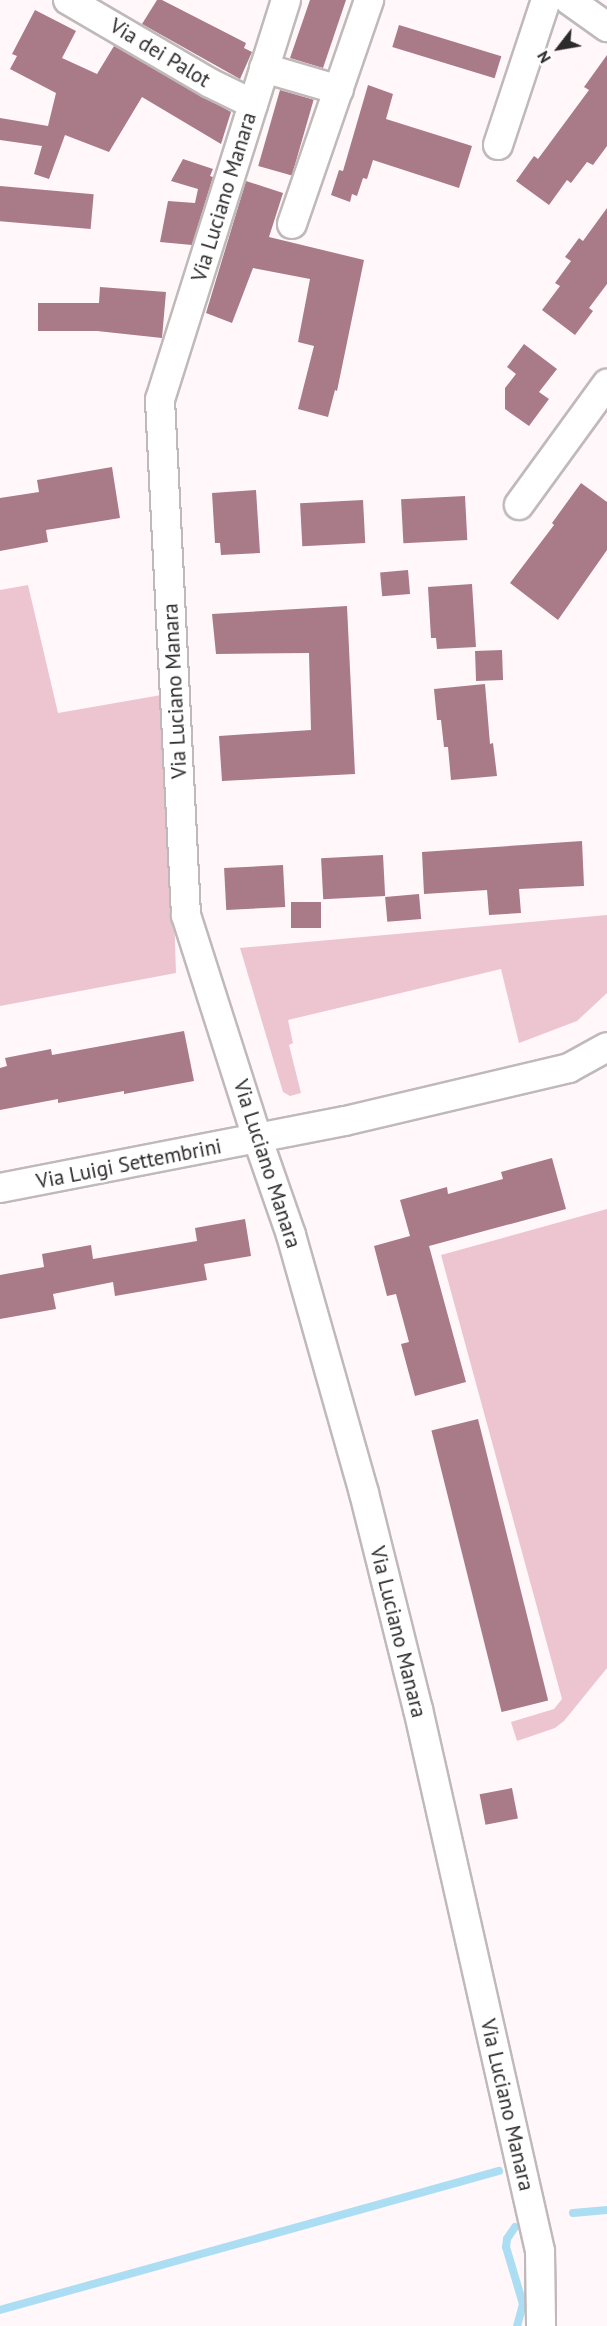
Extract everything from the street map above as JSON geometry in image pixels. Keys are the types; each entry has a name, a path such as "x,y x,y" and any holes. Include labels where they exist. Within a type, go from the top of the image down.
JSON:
{"street":[{"name":"Via dei Palot","path":"68,0 210,83 253,104"},
{"name":"Via Luciano Manara","path":"286,0 160,400 186,915 291,1235 364,1493 418,1709 540,2251 541,2326"},
{"path":"292,224 369,0"},
{"path":"498,145 546,0"},
{"path":"569,0 603,17"},
{"path":"264,68 339,90"},
{"path":"519,505 607,384"},
{"name":"Via Luigi Settembrini","path":"0,1188 258,1140 569,1068 607,1047"}],"shaded area":[{"path":"28,585 58,713 167,694 176,973 0,1006 0,590"},
{"path":"607,915 607,993 577,1021 519,1043 501,969 288,1020 293,1043 289,1045 301,1093 290,1096 283,1092 240,948"},
{"path":"607,1209 607,1668 564,1721 555,1728 517,1741 511,1722 554,1709 562,1699 441,1255"}],"building":[{"path":"157,0 162,0 246,43 244,48 252,52 240,79 142,24"},
{"path":"310,0 346,0 323,68 290,58"},
{"path":"35,10 76,31 62,58 97,74 114,46 231,112 221,144 142,97 109,152 65,135 49,179 34,174 42,146 0,140 0,118 48,126 56,93 10,69 17,56 12,54"},
{"path":"399,25 501,56 495,78 392,47"},
{"path":"607,55 607,146 593,165 587,162 571,183 567,180 549,205 516,181 534,156 538,159 589,90 584,87"},
{"path":"368,85 393,94 386,119 472,146 459,188 373,160 367,179 363,178 357,196 352,194 350,202 331,195 339,170 343,171"},
{"path":"280,90 314,100 292,176 258,166"},
{"path":"183,159 213,169 210,176 213,177 192,245 160,242 168,201 195,203 198,189 171,181"},
{"path":"246,181 283,193 269,237 364,260 337,391 335,390 328,417 298,409 314,346 298,342 310,279 253,268 232,323 206,313"},
{"path":"0,186 94,194 91,229 0,221"},
{"path":"607,208 607,284 589,308 593,311 575,335 542,310 560,286 555,283 571,261 565,257 579,238 583,241"},
{"path":"100,287 166,292 162,338 97,331 38,331 38,303 99,303"},
{"path":"524,344 557,369 539,392 549,399 529,426 505,409 505,388 516,374 507,367"},
{"path":"112,467 120,518 46,530 48,542 0,551 0,498 39,492 37,480"},
{"path":"581,483 607,502 607,550 558,620 510,583 554,525 552,523"},
{"path":"256,490 260,553 221,555 220,543 215,543 212,493"},
{"path":"465,496 467,540 403,543 401,499"},
{"path":"363,500 365,543 302,546 300,503"},
{"path":"408,570 410,594 382,596 380,572"},
{"path":"472,584 476,647 437,649 436,638 431,638 428,587"},
{"path":"347,606 355,774 222,781 219,736 311,730 309,653 216,654 212,614"},
{"path":"502,650 503,680 476,681 475,651"},
{"path":"485,684 490,744 493,743 497,776 451,780 448,747 444,747 441,720 437,720 434,689"},
{"path":"582,841 584,886 519,889 521,913 489,915 487,890 424,894 422,852"},
{"path":"383,855 385,896 323,899 321,858"},
{"path":"283,865 285,907 226,910 224,868"},
{"path":"419,894 421,919 387,922 385,897"},
{"path":"291,902 321,902 321,928 291,928"},
{"path":"184,1031 194,1081 124,1094 124,1091 58,1103 58,1099 0,1110 0,1068 7,1066 5,1058 51,1049 52,1055"},
{"path":"552,1158 566,1209 429,1246 466,1382 415,1396 401,1344 409,1342 396,1294 387,1296 374,1246 410,1236 400,1200 447,1187 448,1194 503,1179 501,1172"},
{"path":"245,1219 251,1256 204,1264 207,1280 115,1296 113,1282 53,1294 56,1309 0,1319 0,1275 44,1267 42,1254 91,1245 93,1259 197,1241 195,1228"},
{"path":"478,1419 548,1700 502,1712 431,1431"},
{"path":"512,1788 518,1818 486,1825 480,1794"}],"waterway":[{"path":"0,2310 499,2171"},
{"path":"573,2213 607,2210"},
{"path":"515,2227 507,2239 506,2247 523,2304 517,2326"}]}
